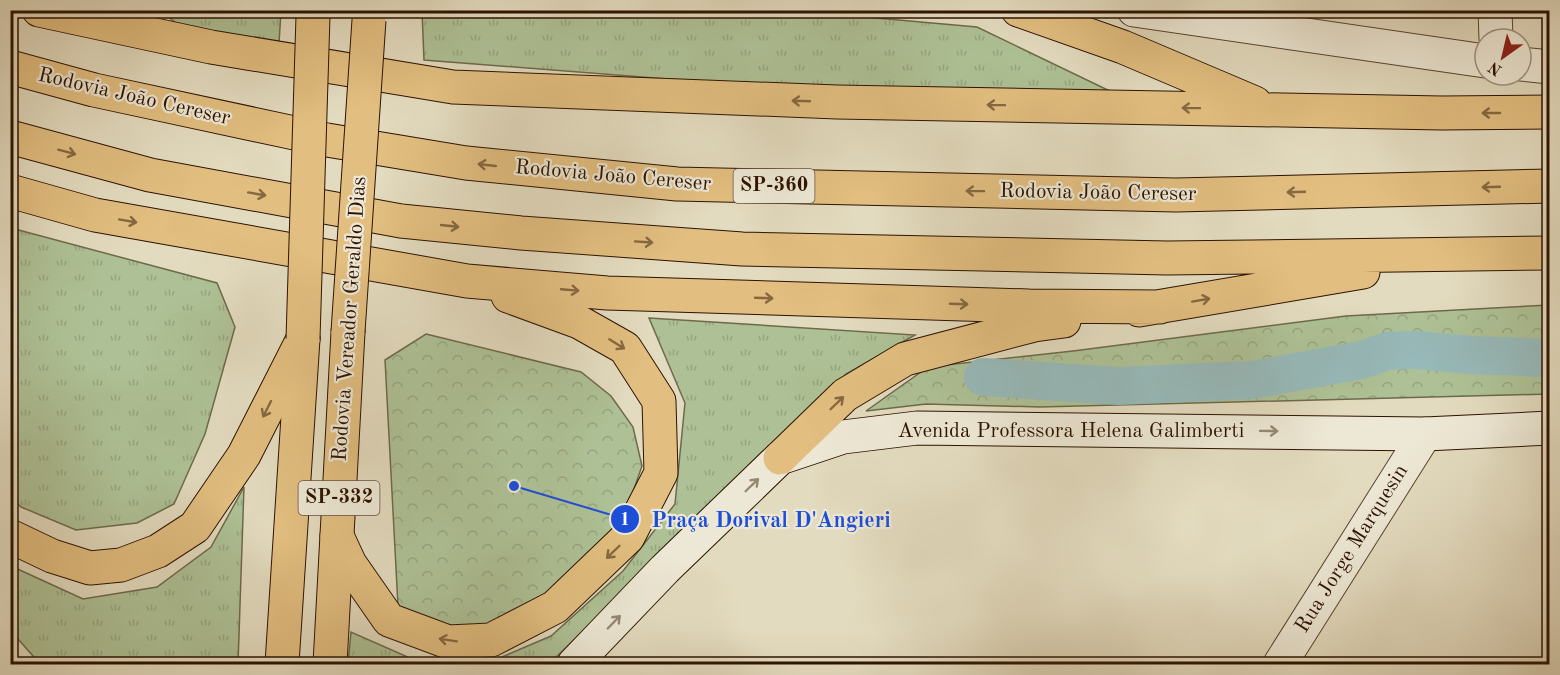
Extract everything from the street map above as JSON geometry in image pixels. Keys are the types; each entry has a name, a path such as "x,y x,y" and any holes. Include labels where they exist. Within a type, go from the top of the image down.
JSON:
{"main road":[{"path":"39,10 211,47 453,87 837,102 1270,110 1550,112"},
{"path":"133,10 148,24 211,47"},
{"path":"1018,10 1123,47 1270,110"},
{"name":"SP-332","path":"282,664 303,339 314,13"},
{"name":"Rodovia Vereador Geraldo Dias","path":"330,664 348,332 369,15"},
{"name":"Rodovia João Cereser","path":"10,67 94,90 327,140 466,163 677,184 1176,195 1550,186"},
{"path":"10,137 150,174 401,221 521,233 754,250 1167,258 1550,253"},
{"path":"10,191 95,215"},
{"path":"10,206 95,215 467,281 607,293 1029,306 1160,307"},
{"path":"780,458 845,395 905,359 1034,325 1160,307 1463,255"},
{"path":"337,536 350,564 389,620 448,642 491,640 555,608 628,537 661,473 659,401 625,348 579,322 467,281"},
{"path":"10,536 52,556 90,568 121,565 158,551 195,527 244,455 303,339"}],"street":[{"path":"1495,10 1496,27"},
{"path":"1149,11 1473,59"},
{"path":"1533,65 1550,67"},
{"name":"Avenida Professora Helena Galimberti","path":"574,664 665,569 780,458 843,436 917,428 1425,434 1550,428"},
{"name":"Rua Jorge Marquesin","path":"1280,664 1425,434"}],"green space":[{"path":"786,10 977,27 1143,107 926,99 424,60 422,11"},
{"path":"161,11 281,11 278,59 196,39"},
{"path":"11,228 217,283 235,327 205,434 174,504 137,523 76,530 21,507 11,497"},
{"path":"1549,305 1549,394 1040,407 926,404 866,411 928,367 1346,316"},
{"path":"649,318 915,335 846,374 549,664 348,664 351,632 419,662 488,663 551,636 623,571 675,504 685,403"},
{"path":"426,334 581,372 611,396 633,427 642,466 628,506 602,543 508,631 432,636 398,606 385,360"},
{"path":"244,487 238,664 40,664 11,631 11,566 83,599 157,587 211,547"}],"waterway":[{"path":"983,377 1119,386 1252,380 1361,360 1388,351 1415,350 1550,358"}],"place":[{"name":"Praça Dorival D'Angieri","path":"514,486"}]}
